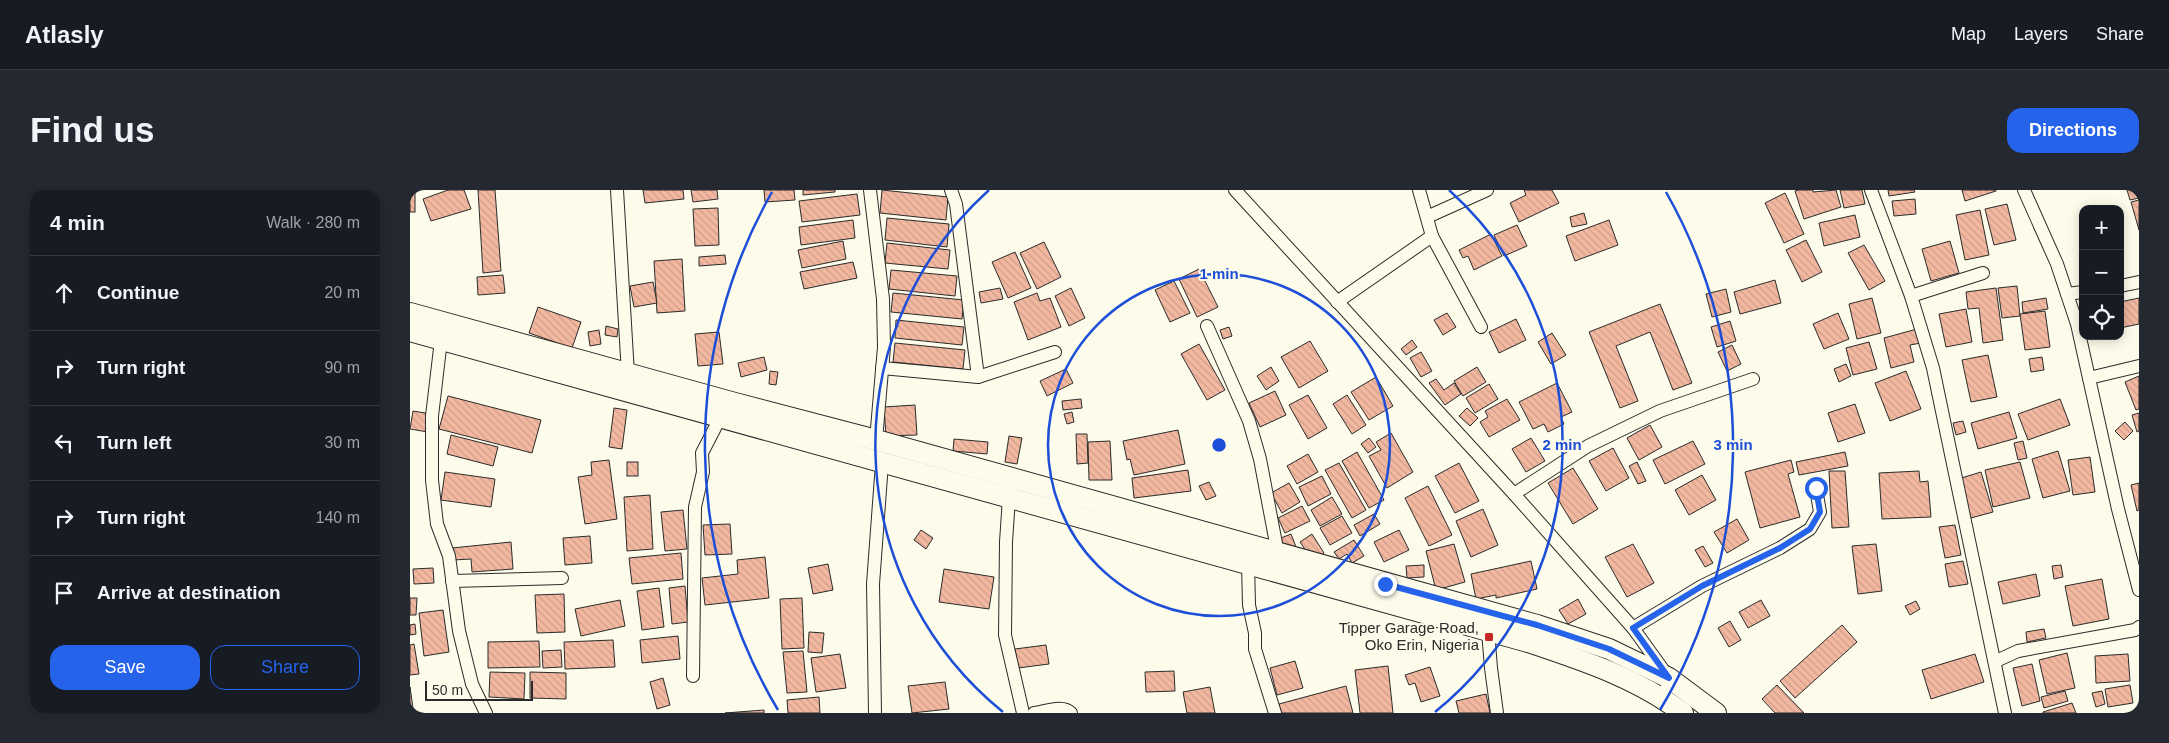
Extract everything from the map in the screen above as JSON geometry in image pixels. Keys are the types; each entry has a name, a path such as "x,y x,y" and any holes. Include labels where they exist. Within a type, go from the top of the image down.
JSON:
{"main road":[{"path":"410,313 626,382 720,418 1488,631 1599,665 1664,698 1683,713"},
{"path":"410,331 441,340 876,440 1537,625 1609,649 1669,678 1716,713"}],"street":[{"path":"617,190 626,382"},
{"path":"870,190 884,299 882,368 876,440"},
{"path":"951,190 956,204 978,377"},
{"path":"1235,190 1514,494 1633,628 1669,678 1664,698"},
{"path":"1418,190 1432,236 1481,327"},
{"path":"1427,217 1487,190"},
{"path":"1870,190 1911,296 1933,368 1996,662 2005,713"},
{"path":"2024,190 2057,264 2077,324 2118,509 2139,590"},
{"path":"1337,302 1432,236"},
{"path":"1911,296 1983,273"},
{"path":"2124,285 2139,282"},
{"path":"2067,294 2079,292"},
{"path":"1207,326 1249,421 1260,459 1278,554"},
{"path":"441,340 432,416 432,480 437,524 449,556 460,631 472,684 486,713"},
{"path":"882,368 978,377 1055,352"},
{"path":"2089,378 2139,366"},
{"path":"1514,494 1588,446 1660,411 1754,379"},
{"path":"693,676 695,507 703,472 702,453 720,418"},
{"path":"875,713 873,584 882,463"},
{"path":"1633,628 1702,586 1780,548 1810,529 1820,512 1816,488"},
{"path":"1009,498 1006,542 1005,635 1023,713"},
{"path":"1248,564 1249,605 1255,633 1255,649 1275,713"},
{"path":"452,581 562,578"},
{"path":"1996,662 2018,652 2135,630 2139,627"},
{"path":"1488,631 1491,668 1498,713"},
{"path":"1034,713 1060,709 1071,713"}],"building":[{"path":"410,190 415,190 415,212 410,212"},
{"path":"448,190 464,190 471,209 431,221 423,199"},
{"path":"478,190 495,190 501,271 483,273"},
{"path":"643,190 683,190 684,199 645,203"},
{"path":"691,190 717,190 718,199 693,202"},
{"path":"764,190 794,190 795,200 765,202"},
{"path":"803,190 835,190 835,192 803,195"},
{"path":"882,190 948,197 946,220 880,213"},
{"path":"1524,190 1552,190 1559,203 1519,222 1510,203 1526,195"},
{"path":"1813,190 1813,192 1836,190 1841,207 1804,219 1795,191"},
{"path":"1840,190 1862,190 1865,204 1844,208"},
{"path":"1888,190 1914,190 1915,192 1889,196"},
{"path":"1962,190 1996,190 1996,191 1965,201"},
{"path":"2127,190 2139,190 2139,198 2130,200"},
{"path":"1785,193 1804,234 1784,243 1765,203"},
{"path":"857,194 860,215 802,222 799,201"},
{"path":"1915,199 1916,214 1894,216 1892,201"},
{"path":"2139,200 2139,230 2131,202"},
{"path":"2007,204 2016,240 1994,245 1985,209"},
{"path":"718,208 719,245 695,246 693,209"},
{"path":"1980,210 1989,255 1965,260 1956,215"},
{"path":"1584,213 1587,224 1572,227 1570,217"},
{"path":"1855,215 1860,237 1824,246 1819,223"},
{"path":"887,218 949,224 947,247 885,240"},
{"path":"853,220 855,238 801,245 799,227"},
{"path":"1609,220 1618,245 1575,261 1566,236"},
{"path":"1517,225 1527,246 1504,256 1494,235"},
{"path":"1491,234 1502,256 1474,270 1468,256 1463,258 1459,250"},
{"path":"1806,240 1822,272 1802,282 1786,250"},
{"path":"843,241 846,259 802,268 798,250"},
{"path":"1950,241 1959,273 1931,281 1922,249"},
{"path":"1044,242 1061,277 1037,289 1020,253"},
{"path":"887,243 950,250 948,269 885,263"},
{"path":"1864,245 1885,281 1869,290 1848,253"},
{"path":"1015,252 1031,288 1008,298 992,262"},
{"path":"725,255 726,264 699,266 699,257"},
{"path":"682,259 685,311 657,313 654,261"},
{"path":"853,262 857,278 804,289 800,272"},
{"path":"1199,269 1218,307 1197,317 1179,279"},
{"path":"891,270 957,276 955,296 889,289"},
{"path":"503,275 505,293 478,295 477,277"},
{"path":"1775,280 1781,303 1740,314 1734,292"},
{"path":"1174,281 1190,313 1170,322 1155,290"},
{"path":"653,282 657,303 634,307 630,286"},
{"path":"2017,286 2020,316 2002,318 1998,288"},
{"path":"1000,288 1003,299 981,303 979,292"},
{"path":"1071,288 1085,318 1069,326 1055,296"},
{"path":"1996,288 2003,340 1983,343 1979,308 1968,309 1966,292"},
{"path":"1726,289 1731,312 1712,317 1706,294"},
{"path":"893,293 964,300 962,319 891,312"},
{"path":"1037,293 1040,301 1050,298 1061,327 1028,340 1014,302"},
{"path":"1872,298 1881,333 1857,339 1849,304"},
{"path":"2046,298 2048,309 2023,313 2022,302"},
{"path":"2139,298 2139,324 2124,327 2124,301"},
{"path":"1660,304 1692,383 1673,390 1650,332 1616,346 1638,401 1620,408 1589,332"},
{"path":"538,307 581,322 572,348 529,333"},
{"path":"1966,309 1972,342 1946,347 1939,314"},
{"path":"2045,311 2050,347 2025,350 2020,314"},
{"path":"1447,313 1456,327 1443,335 1434,320"},
{"path":"1838,313 1849,339 1824,349 1813,324"},
{"path":"1516,319 1526,340 1499,353 1489,332"},
{"path":"896,320 964,327 962,345 895,338"},
{"path":"1730,321 1736,341 1717,347 1711,327"},
{"path":"606,326 618,329 617,337 605,335"},
{"path":"1229,327 1232,336 1223,339 1220,330"},
{"path":"1917,329 1921,343 1910,345 1914,362 1891,368 1884,338"},
{"path":"599,330 601,344 590,346 588,332"},
{"path":"719,332 723,364 698,366 695,334"},
{"path":"1552,333 1566,355 1551,364 1538,342"},
{"path":"1412,340 1417,347 1406,355 1401,349"},
{"path":"1310,341 1328,371 1299,388 1281,357"},
{"path":"1869,342 1877,369 1853,375 1846,348"},
{"path":"895,343 965,350 963,369 893,362"},
{"path":"1199,344 1225,390 1207,400 1181,354"},
{"path":"1732,345 1741,364 1727,371 1718,352"},
{"path":"1421,352 1432,371 1421,377 1410,358"},
{"path":"1988,355 1997,397 1971,402 1962,360"},
{"path":"764,357 767,370 741,377 738,363"},
{"path":"2042,357 2044,370 2031,372 2029,359"},
{"path":"1846,364 1851,376 1839,382 1834,369"},
{"path":"1271,367 1279,381 1266,390 1257,376"},
{"path":"1477,367 1486,382 1463,396 1454,381"},
{"path":"1066,369 1073,383 1047,396 1040,381"},
{"path":"770,371 778,372 776,385 769,384"},
{"path":"1906,371 1921,409 1890,421 1875,383"},
{"path":"2139,376 2139,409 2136,410 2125,382"},
{"path":"1376,377 1393,406 1369,420 1351,392"},
{"path":"1436,379 1444,390 1454,383 1461,394 1445,405 1429,383"},
{"path":"1557,383 1572,412 1561,417 1564,424 1548,432 1544,424 1533,429 1519,402"},
{"path":"1489,384 1498,399 1475,413 1466,398"},
{"path":"1275,391 1286,415 1260,427 1249,403"},
{"path":"1308,395 1327,428 1308,439 1289,405"},
{"path":"1347,395 1366,425 1352,434 1333,404"},
{"path":"448,396 541,420 532,453 439,429"},
{"path":"1081,399 1082,408 1063,410 1062,401"},
{"path":"1507,399 1520,420 1489,437 1480,422 1488,417 1485,411"},
{"path":"2060,399 2070,425 2028,440 2018,414"},
{"path":"1855,404 1865,433 1838,442 1828,413"},
{"path":"915,405 917,435 886,436 884,407"},
{"path":"614,408 627,410 622,449 609,447"},
{"path":"1467,408 1478,418 1470,426 1459,416"},
{"path":"413,411 431,414 428,432 410,429"},
{"path":"1072,412 1074,422 1067,424 1064,414"},
{"path":"2009,412 2017,438 1978,449 1971,423"},
{"path":"2139,413 2139,431 2137,432 2132,415"},
{"path":"1963,421 1966,432 1956,435 1953,423"},
{"path":"2125,422 2133,431 2124,440 2115,431"},
{"path":"1650,425 1662,447 1639,460 1627,438"},
{"path":"1178,430 1185,464 1134,475 1130,459 1127,460 1123,441"},
{"path":"1391,433 1413,472 1387,488 1369,456 1381,450 1376,442"},
{"path":"1076,434 1087,434 1088,463 1077,464"},
{"path":"451,435 498,447 493,466 447,454"},
{"path":"1009,436 1022,438 1017,464 1005,462"},
{"path":"1369,438 1376,447 1368,453 1361,444"},
{"path":"1531,438 1545,461 1526,472 1512,449"},
{"path":"954,439 988,442 987,454 953,451"},
{"path":"1110,441 1112,480 1089,480 1088,442"},
{"path":"1693,441 1705,464 1665,484 1653,460"},
{"path":"2023,441 2027,458 2018,460 2014,443"},
{"path":"1613,448 1629,478 1606,491 1589,461"},
{"path":"2058,451 2070,491 2043,498 2032,459"},
{"path":"1357,452 1384,500 1369,508 1342,461"},
{"path":"1845,452 1848,466 1799,475 1796,462"},
{"path":"1308,454 1318,472 1297,484 1287,466"},
{"path":"2090,457 2095,492 2073,495 2068,460"},
{"path":"609,460 617,519 585,524 578,477 592,475 591,462"},
{"path":"1791,460 1794,472 1788,474 1800,517 1760,528 1745,472"},
{"path":"627,462 638,462 638,476 627,476"},
{"path":"1637,462 1646,481 1638,484 1629,466"},
{"path":"2020,462 2030,498 1993,507 1985,470"},
{"path":"1339,463 1366,510 1352,518 1325,470"},
{"path":"1459,463 1479,501 1455,513 1435,476"},
{"path":"1573,468 1598,509 1573,524 1548,483"},
{"path":"1188,470 1191,491 1134,498 1132,478"},
{"path":"1829,471 1845,471 1849,527 1832,528"},
{"path":"1919,471 1920,482 1928,481 1931,517 1882,519 1879,473"},
{"path":"445,472 495,479 491,507 441,500"},
{"path":"1981,472 1993,512 1971,518 1958,479"},
{"path":"1702,475 1716,500 1689,515 1675,490"},
{"path":"1322,476 1331,494 1308,506 1299,487"},
{"path":"1209,482 1216,496 1206,500 1199,486"},
{"path":"1289,483 1300,502 1282,513 1271,493"},
{"path":"2139,483 2139,510 2137,511 2131,485"},
{"path":"1428,486 1452,535 1429,546 1405,498"},
{"path":"650,495 653,549 627,551 624,497"},
{"path":"1332,497 1342,514 1320,526 1311,510"},
{"path":"1302,506 1310,521 1285,533 1278,518"},
{"path":"1483,509 1498,545 1471,557 1456,521"},
{"path":"683,510 687,549 665,551 661,512"},
{"path":"1374,514 1380,524 1360,536 1354,525"},
{"path":"1342,516 1352,533 1330,545 1320,528"},
{"path":"1737,519 1749,540 1727,553 1714,532"},
{"path":"730,524 732,554 705,555 703,525"},
{"path":"1955,525 1961,555 1945,558 1939,527"},
{"path":"921,530 933,538 926,549 914,540"},
{"path":"1399,530 1409,550 1384,562 1374,542"},
{"path":"1291,534 1296,547 1286,551 1281,538"},
{"path":"1312,534 1324,553 1313,561 1300,542"},
{"path":"590,536 592,563 565,565 563,538"},
{"path":"1354,540 1364,556 1352,563 1347,554 1339,559 1334,552"},
{"path":"511,542 513,569 472,572 471,559 453,560 452,548"},
{"path":"1454,544 1465,582 1436,590 1426,551"},
{"path":"1633,544 1654,583 1627,597 1605,557"},
{"path":"1876,544 1882,591 1858,594 1852,546"},
{"path":"1703,546 1713,563 1705,567 1695,550"},
{"path":"681,553 683,579 632,584 629,558"},
{"path":"765,557 769,598 705,605 702,578 738,574 737,560"},
{"path":"1531,561 1537,589 1496,598 1496,595 1476,599 1471,574"},
{"path":"1963,561 1968,584 1949,587 1945,564"},
{"path":"828,564 833,590 813,594 808,568"},
{"path":"1424,565 1424,577 1407,578 1406,566"},
{"path":"2061,565 2063,577 2054,579 2052,566"},
{"path":"433,568 434,583 414,584 413,569"},
{"path":"944,569 994,577 989,609 939,602"},
{"path":"2036,574 2040,596 2003,604 1998,582"},
{"path":"2102,579 2109,619 2073,626 2065,586"},
{"path":"685,586 688,622 672,624 669,588"},
{"path":"659,588 664,627 642,630 637,591"},
{"path":"564,594 565,632 537,633 535,595"},
{"path":"410,598 417,598 416,615 410,615"},
{"path":"802,598 804,648 782,649 780,599"},
{"path":"1578,599 1586,614 1568,624 1559,610"},
{"path":"620,600 625,626 581,636 575,609"},
{"path":"1761,600 1770,616 1748,628 1739,612"},
{"path":"1916,601 1920,609 1910,615 1905,606"},
{"path":"443,610 449,652 424,656 419,613"},
{"path":"1730,621 1741,640 1729,647 1718,628"},
{"path":"415,624 416,634 410,635 410,625"},
{"path":"1842,625 1857,642 1795,698 1780,681"},
{"path":"2044,629 2046,638 2027,642 2026,632"},
{"path":"809,632 824,633 822,653 808,652"},
{"path":"678,636 680,659 642,663 640,640"},
{"path":"613,640 615,667 565,669 564,642"},
{"path":"539,641 540,667 488,668 488,642"},
{"path":"414,644 419,674 410,675 410,645"},
{"path":"1046,645 1049,664 1018,668 1015,649"},
{"path":"561,650 562,667 543,668 542,651"},
{"path":"803,651 807,692 787,693 783,652"},
{"path":"2067,653 2075,688 2047,694 2039,660"},
{"path":"840,654 846,688 816,692 811,658"},
{"path":"1975,654 1984,682 1931,699 1922,670"},
{"path":"2128,654 2130,681 2096,683 2095,656"},
{"path":"1295,661 1303,688 1277,695 1270,668"},
{"path":"2032,664 2040,701 2022,706 2013,668"},
{"path":"1388,666 1393,713 1360,713 1355,670"},
{"path":"1430,667 1440,696 1421,702 1415,683 1409,685 1405,675"},
{"path":"1174,671 1175,691 1146,692 1145,672"},
{"path":"490,672 525,673 524,699 489,697"},
{"path":"530,672 566,673 566,699 530,698"},
{"path":"663,678 670,705 657,709 650,682"},
{"path":"945,682 949,709 912,713 908,686"},
{"path":"1777,685 1804,713 1775,713 1762,699"},
{"path":"2130,685 2133,703 2108,707 2105,689"},
{"path":"1346,686 1353,713 1281,713 1279,704"},
{"path":"410,687 413,708 410,708"},
{"path":"1210,687 1215,713 1187,713 1183,692"},
{"path":"2065,691 2068,701 2044,708 2041,697"},
{"path":"2102,691 2105,704 2096,707 2092,693"},
{"path":"1486,694 1490,713 1459,713 1456,701"},
{"path":"819,697 820,713 788,713 787,700"},
{"path":"2072,703 2076,713 2043,713 2043,712"},
{"path":"764,710 764,713 725,713"}],"place":[{"name":"Tipper Garage Road, Oko Erin, Nigeria","path":"1489,637"}],"route":[{"path":"1385,584 1537,625 1609,649 1669,678 1633,628 1702,586 1780,548 1810,529 1816,522 1820,512 1816,488"}]}
